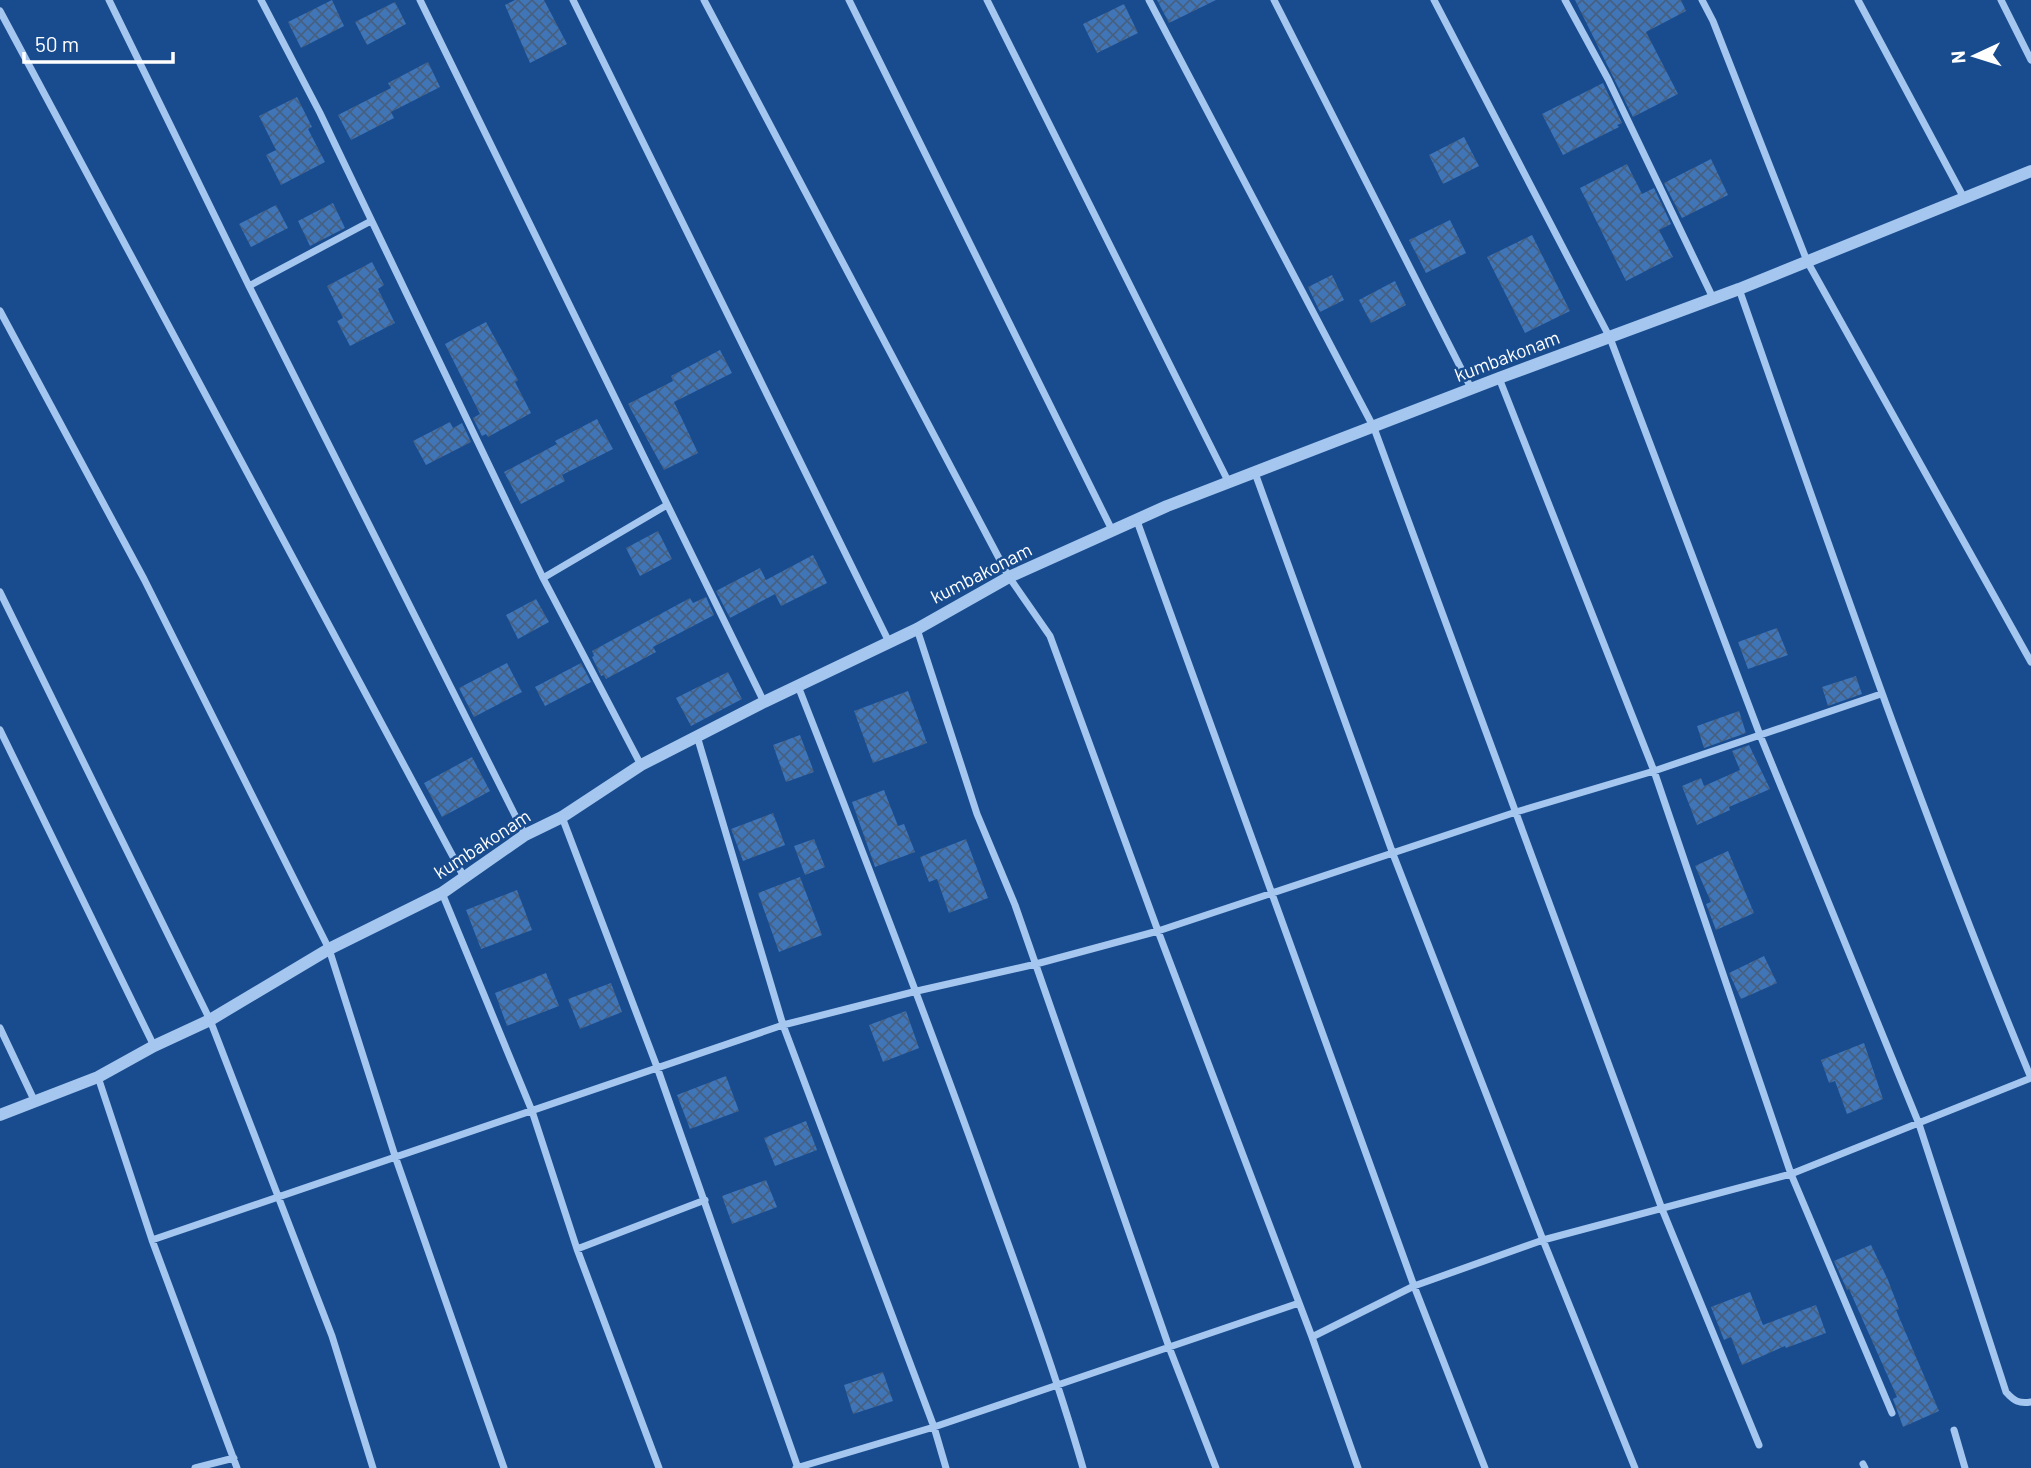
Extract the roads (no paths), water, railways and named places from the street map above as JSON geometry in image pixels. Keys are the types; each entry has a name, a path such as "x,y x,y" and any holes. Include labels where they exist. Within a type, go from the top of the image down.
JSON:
{"street":[{"path":"109,0 249,286 525,835"},
{"path":"261,0 320,113 543,578 640,765"},
{"path":"420,0 764,702"},
{"path":"573,0 889,642"},
{"path":"704,0 1009,578 1050,636 1158,931 1312,1337 1358,1468"},
{"path":"849,0 1113,532"},
{"path":"988,0 1229,483"},
{"path":"1149,0 1374,428 1662,1209 1759,1445"},
{"path":"1274,0 1472,390"},
{"path":"1434,0 1610,338 1760,735 1919,1124 2006,1392 2014,1401 2031,1402"},
{"path":"1566,0 1608,79 1713,298"},
{"path":"1702,0 1713,21 1807,261 2031,662"},
{"path":"1858,0 1964,198"},
{"path":"2001,0 2031,60"},
{"path":"0,11 465,879"},
{"name":"kumbakonam","path":"0,1115 98,1077 154,1046 210,1020 329,949 442,893 525,835 562,817 640,765 917,629 1009,578 1167,506 1739,289 2031,171"},
{"path":"249,286 371,221"},
{"path":"1312,1337 1414,1286 1543,1240 1791,1174 2031,1078 1992,985 1881,694 1739,289"},
{"path":"0,311 144,579 329,949 396,1156 504,1468"},
{"path":"1499,378 1654,771 1791,1174 1892,1413"},
{"path":"1255,473 1393,854 1635,1468"},
{"path":"543,578 667,505"},
{"path":"1137,520 1414,1286 1485,1468"},
{"path":"0,592 210,1020 332,1336 373,1468"},
{"path":"917,629 977,814 1015,905 1169,1347 1216,1468"},
{"path":"798,686 917,991 1059,1385 1083,1468"},
{"path":"152,1240 783,1025 1036,964 1158,931 1516,812 1654,771 1881,694"},
{"path":"0,730 154,1046"},
{"path":"697,736 783,1025 934,1427 946,1468"},
{"path":"562,817 657,1067 797,1468 934,1427 1299,1303"},
{"path":"442,893 532,1111 577,1249 659,1468"},
{"path":"0,1028 35,1102"},
{"path":"98,1077 152,1240 237,1468"},
{"path":"577,1249 705,1200"},
{"path":"1954,1430 1965,1468"},
{"path":"195,1468 234,1458"}]}
